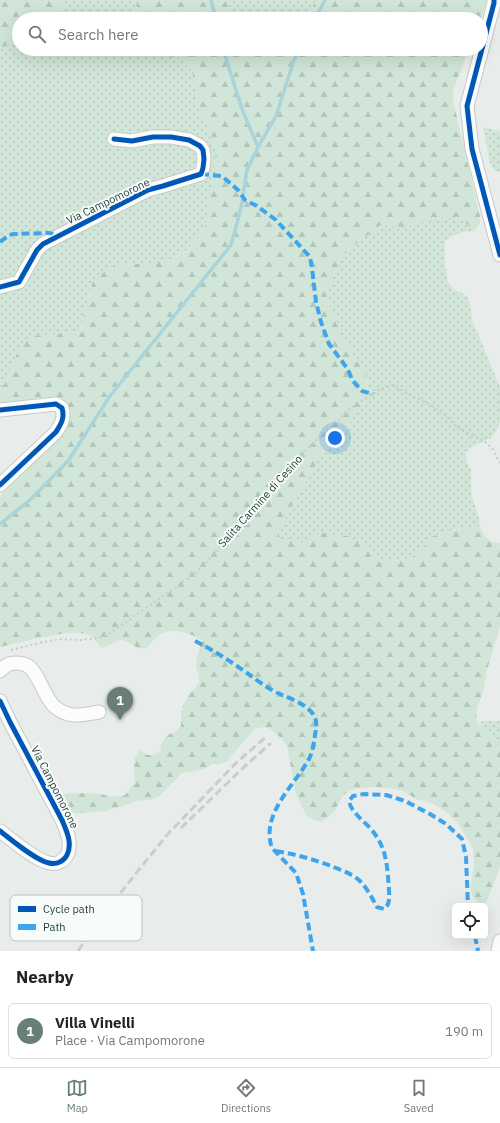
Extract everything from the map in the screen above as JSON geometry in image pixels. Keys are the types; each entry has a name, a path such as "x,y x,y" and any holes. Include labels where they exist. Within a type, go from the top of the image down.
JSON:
{"street":[{"path":"488,24 494,0"},
{"path":"480,56 467,106 472,149 500,255"},
{"name":"Via Campomorone","path":"0,287 19,282 42,244 148,190 201,174 204,159 203,150 200,146 189,140 171,137 152,137 132,141 114,139"},
{"path":"0,410 56,404 62,408 64,413 56,432 0,485"},
{"path":"0,671 9,664 20,663 27,665 32,670 51,703 56,708 72,716 99,712"},
{"name":"Via Campomorone","path":"0,701 16,735 62,820 70,845 65,859 59,863 51,864 43,861 21,847 0,831"},
{"name":"Via Campomorone","path":"0,723 16,735"},
{"path":"498,951 500,941"}],"green space":[{"path":"0,0 65,0 60,12 12,12 12,42 0,49"},
{"path":"65,0 137,0 136,12 60,12"},
{"path":"137,0 227,0 227,3 233,12 136,12"},
{"path":"227,0 316,0 310,12 233,12 227,3"},
{"path":"316,0 486,0 483,12 310,12"},
{"path":"12,42 12,56 169,56 181,59 192,71 200,115 208,126 216,151 206,222 200,235 185,252 161,262 124,265 107,270 93,280 80,332 31,336 0,391 0,49"},
{"path":"169,56 466,56 453,91 453,99 480,216 480,224 475,231 462,220 454,218 428,219 421,224 405,227 380,225 341,257 326,295 341,335 366,375 368,385 364,404 338,437 325,448 278,531 280,539 304,543 317,534 325,533 348,536 362,544 379,561 387,562 410,558 418,554 433,536 465,527 480,526 487,538 493,542 500,543 500,627 487,670 483,693 477,708 476,720 500,748 500,867 487,902 479,903 473,897 470,889 474,866 473,849 457,822 445,811 431,803 416,799 403,791 371,787 348,791 342,797 334,812 321,822 313,820 306,815 296,794 287,746 271,729 263,727 255,729 227,761 220,764 212,764 205,769 182,773 160,796 153,799 136,801 106,811 67,813 61,807 61,799 67,793 96,794 115,797 125,795 135,782 135,757 140,750 147,755 155,755 161,749 162,742 168,735 175,732 181,726 181,710 188,696 199,683 196,660 202,640 179,631 173,631 162,634 156,638 146,649 138,648 123,640 116,641 109,646 101,648 91,636 84,633 73,633 47,636 0,647 0,496 61,434 66,410 0,405 0,391 5,383 21,344 31,336 80,332 93,280 107,270 124,265 161,262 171,259 185,253 200,235 206,223 216,151 208,126 200,115 192,71 181,59"},
{"path":"483,127 500,131 500,172 494,171 490,163"},
{"path":"454,218 462,220 475,231 459,233 445,241 445,265 448,282 454,289 468,297 472,320 500,387 500,422 496,432 491,438 471,447 466,453 466,461 471,469 471,493 480,526 464,527 433,536 418,554 410,558 387,562 379,561 362,544 317,534 304,543 280,539 278,531 325,448 338,437 364,404 368,385 366,375 341,335 326,295 341,257 380,225 405,227 421,224 427,219"},
{"path":"482,721 500,721 500,748 479,725"}],"waterway":[{"path":"211,0 214,12"},
{"path":"319,12 325,0"},
{"path":"225,56 242,109 258,147"},
{"path":"0,524 31,499 68,461 110,396 231,245 241,208 247,170 276,116 296,56"}],"railway":[{"path":"119,895 167,835 237,762 267,736"},
{"path":"181,828 271,743"},
{"path":"78,951 85,941"}],"marked path":[{"path":"201,174 222,176 239,191 245,200 257,206 276,220 310,257 316,302 329,344 347,368 353,381 362,391 373,394"},
{"path":"0,242 9,235 14,234 49,233 59,235"},
{"path":"195,641 228,660 271,690 310,710 316,719 316,730 309,759 281,800 271,823 270,835 272,848 296,873 303,894 313,951"},
{"path":"276,851 317,861 351,875 363,884 377,907 384,909 388,905 389,897 387,864 383,849 376,835 352,809 349,801 353,796 364,794 386,795 405,801 430,814 446,824 462,839 466,857 468,903"},
{"path":"476,939 478,951"}],"cycle path":[{"path":"488,26 494,0"},
{"path":"480,56 467,106 472,149 500,255"},
{"path":"0,287 19,282 37,250 43,244 148,190 201,174 204,159 203,150 200,146 189,140 171,137 153,137 132,141 114,139"},
{"path":"0,410 56,404 62,408 63,415 61,424 56,432 0,485"},
{"path":"0,701 62,820 67,832 69,850 66,857 62,861 57,863 49,863 37,858 0,831"}],"place":[{"name":"Villa Vinelli","path":"120,720"}]}
